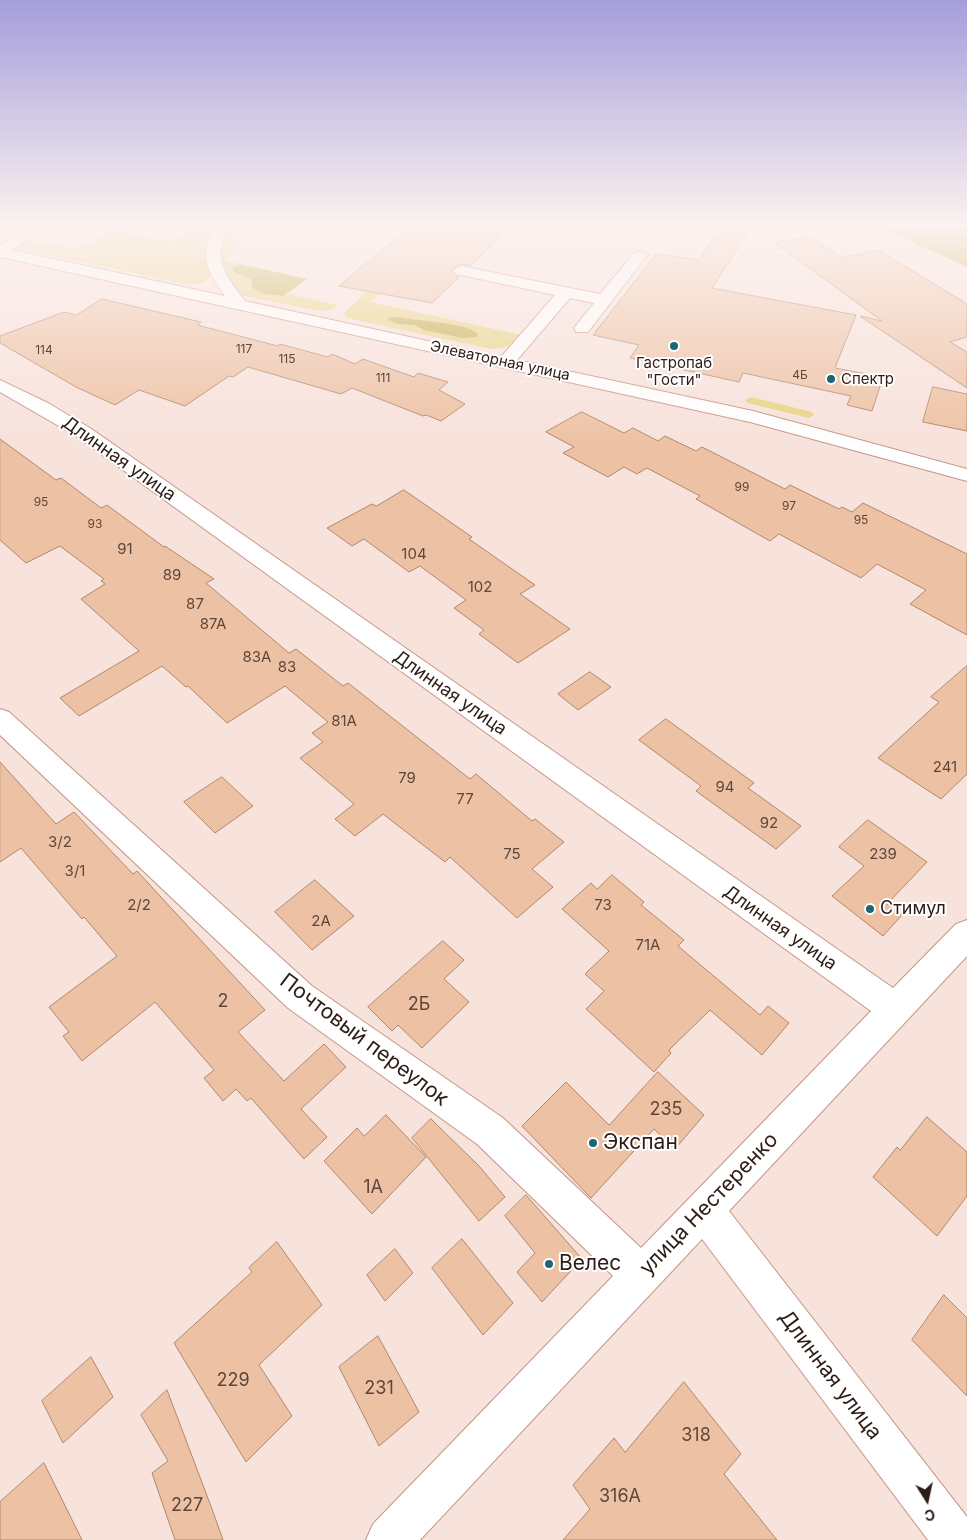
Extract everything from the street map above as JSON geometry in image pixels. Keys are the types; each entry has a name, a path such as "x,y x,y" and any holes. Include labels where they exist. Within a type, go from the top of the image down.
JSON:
{"street":[{"name":"Элеваторная улица","path":"215,298 753,417 967,475"},
{"path":"234,298 238,303"},
{"path":"506,362 561,298"},
{"path":"582,328 605,300 595,298"},
{"name":"Длинная улица","path":"0,385 83,432 895,1009"},
{"name":"Почтовый переулок","path":"0,719 300,997 422,1085 490,1131 641,1276"},
{"name":"улица Нестеренко","path":"389,1540 967,934"},
{"name":"Длинная улица","path":"704,1210 956,1540"}],"shaded area":[{"path":"254,298 306,298 338,305 332,309 320,311"},
{"path":"360,298 376,298 371,302 522,335 512,346 491,349 347,318 344,313"},
{"path":"397,317 452,324 472,330 478,334 477,337 463,338 424,330 415,325 398,324 388,320 388,318"},
{"path":"751,397 812,412 814,415 809,418 748,403 745,400"}],"building":[{"path":"404,298 437,298 432,303"},
{"path":"622,298 765,298 856,315 835,368 883,377 872,411 847,405 851,396 743,373 739,382 630,358 639,345 593,335"},
{"path":"850,298 957,298 967,304 967,337 950,342 967,352 967,388 860,316 882,321"},
{"path":"102,299 201,322 197,325 278,346 280,344 328,357 332,354 355,364 363,359 414,377 418,373 448,382 439,390 465,404 441,421 426,415 423,416 352,388 341,394 248,367 233,377 229,376 185,406 139,390 115,405 76,387 0,343 0,336 64,312 76,315"},
{"path":"933,387 967,394 967,431 923,422"},
{"path":"582,412 624,433 633,428 658,441 665,436 696,451 702,447 785,489 790,485 839,509 842,507 852,512 863,503 967,554 967,635 910,604 926,590 877,564 861,578 779,534 770,541 696,499 700,496 647,468 637,474 624,467 608,477 563,453 574,447 546,432"},
{"path":"0,439 56,480 61,478 101,508 107,505 164,547 214,579 206,583 289,653 296,649 343,686 348,683 470,779 476,774 532,821 535,819 564,842 532,869 553,887 517,918 450,857 445,862 383,814 355,836 335,819 354,804 300,758 323,742 312,733 328,722 285,686 227,723 188,686 186,687 162,666 79,716 60,698 139,651 81,599 105,584 101,581 104,579 60,546 26,563 0,540"},
{"path":"404,490 472,537 469,539 535,585 520,594 570,629 518,663 479,634 484,630 454,608 466,600 420,566 409,572 364,539 352,546 327,528 372,504 376,506"},
{"path":"967,666 967,774 941,799 878,758 939,702 931,697"},
{"path":"590,672 611,687 578,710 558,694"},
{"path":"666,719 754,783 748,788 801,826 776,849 696,791 701,786 639,740"},
{"path":"0,762 56,824 74,812 133,874 137,871 265,1010 238,1032 284,1081 324,1044 346,1067 301,1109 327,1137 304,1159 251,1098 247,1101 236,1089 223,1101 204,1078 214,1070 155,1002 82,1061 63,1036 69,1032 49,1007 117,956 84,917 82,919 21,848 0,862"},
{"path":"222,777 253,806 215,833 184,802"},
{"path":"868,820 927,862 887,904 902,915 883,936 832,896 864,866 839,847"},
{"path":"612,875 644,902 641,905 684,940 678,946 760,1015 768,1006 789,1023 762,1055 710,1010 669,1050 671,1053 654,1072 586,1009 604,991 585,974 609,951 562,909 591,883 597,889"},
{"path":"315,880 354,916 312,950 275,912"},
{"path":"443,941 464,960 444,979 469,1002 422,1048 398,1025 392,1031 368,1007"},
{"path":"658,1072 704,1115 675,1149 654,1129 591,1198 522,1126 566,1082 609,1125"},
{"path":"386,1115 426,1157 372,1214 324,1161 357,1128 364,1136"},
{"path":"927,1117 967,1152 967,1196 937,1236 873,1177 897,1147 900,1150"},
{"path":"431,1119 479,1166 505,1197 479,1221 412,1138"},
{"path":"526,1195 582,1259 542,1302 517,1272 535,1253 505,1216"},
{"path":"462,1239 513,1303 483,1335 432,1268"},
{"path":"277,1242 322,1305 259,1365 292,1416 246,1462 174,1343 252,1272 249,1268"},
{"path":"395,1249 413,1273 385,1301 367,1275"},
{"path":"944,1295 967,1318 967,1396 912,1340"},
{"path":"378,1336 419,1412 379,1446 339,1367"},
{"path":"91,1357 113,1397 63,1443 42,1401"},
{"path":"684,1382 741,1454 724,1474 777,1540 563,1540 590,1509 573,1485 614,1438 625,1452"},
{"path":"167,1390 223,1540 175,1540 152,1473 168,1461 141,1415"},
{"path":"44,1463 82,1540 0,1540 0,1502"}],"place":[{"name":"Гастропаб \"Гости\"","path":"674,346"},
{"name":"Спектр","path":"831,379"},
{"name":"Стимул","path":"870,909"},
{"name":"Экспан","path":"593,1143"},
{"name":"Велес","path":"549,1264"}]}
